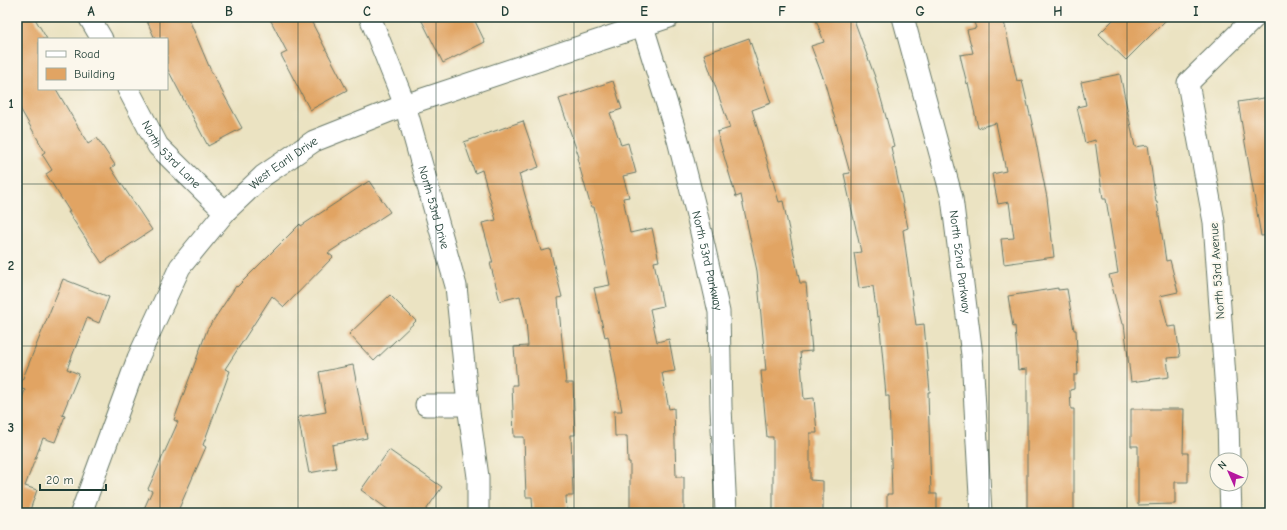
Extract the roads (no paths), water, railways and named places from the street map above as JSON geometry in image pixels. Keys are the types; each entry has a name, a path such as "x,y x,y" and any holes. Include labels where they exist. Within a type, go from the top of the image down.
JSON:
{"street":[{"path":"89,17 101,38"},
{"name":"North 53rd Drive","path":"370,17 405,105 456,286 468,405 478,477 478,513"},
{"name":"West Earll Drive","path":"81,513 138,358 180,267 224,212 263,176 314,141 405,105 642,21 669,17"},
{"name":"North 52nd Parkway","path":"903,17 952,198 972,355 980,513"},
{"name":"North 53rd Avenue","path":"1229,452 1228,420 1214,222 1188,83 1255,17"},
{"name":"North 53rd Parkway","path":"642,21 678,140 719,312 721,406 726,513"},
{"name":"North 53rd Lane","path":"129,90 158,146 224,212"},
{"path":"426,405 468,405"},
{"path":"1230,492 1231,513"}]}
